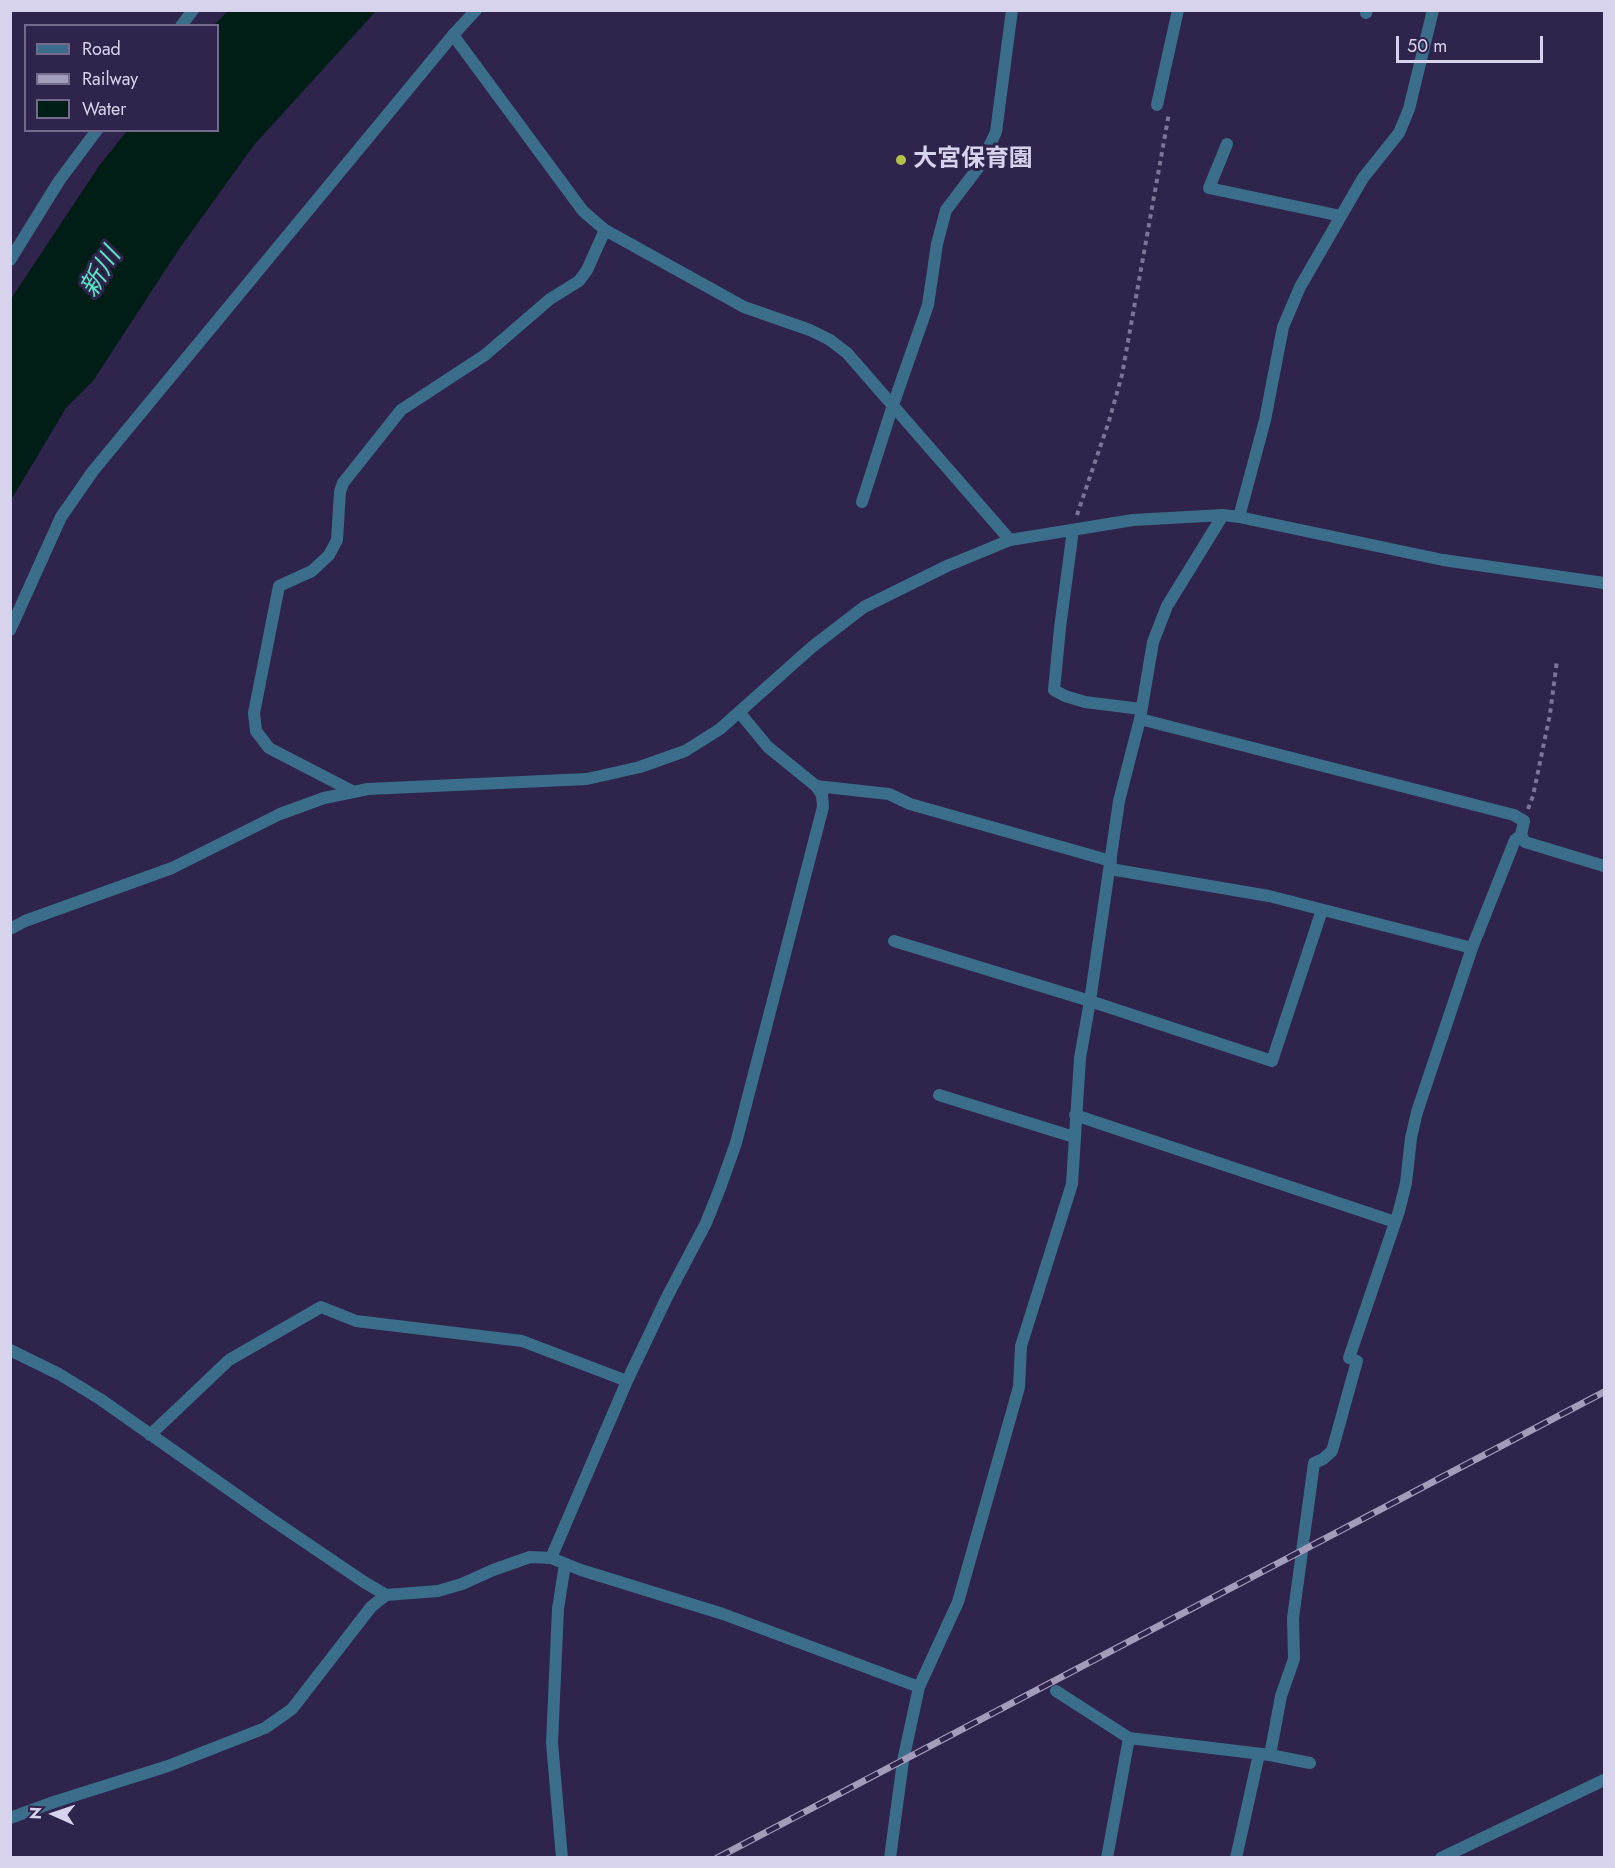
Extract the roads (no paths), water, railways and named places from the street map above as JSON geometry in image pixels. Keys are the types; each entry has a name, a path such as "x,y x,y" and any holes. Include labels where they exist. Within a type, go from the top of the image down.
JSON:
{"street":[{"path":"182,24 193,10"},
{"path":"12,621 61,517 93,471 476,10"},
{"path":"862,502 892,405 928,305 937,244 946,210 981,164 996,132 1012,10"},
{"path":"1157,105 1178,10"},
{"path":"1239,516 1265,420 1283,327 1300,287 1363,178 1399,133 1409,110 1433,10"},
{"path":"453,35 583,211 605,230 744,307 810,330 830,340 847,353 1010,540"},
{"path":"10,260 59,181 95,132"},
{"path":"1227,144 1209,188 1341,216"},
{"path":"354,792 269,748 256,731 254,713 279,586 312,571 329,555 337,540 340,492 343,483 401,410 485,355 550,299 579,281 587,270 605,230"},
{"path":"890,1857 903,1761 919,1687 958,1602 1019,1387 1021,1346 1071,1184 1080,1058 1119,801 1140,714 1153,642 1167,606 1223,515"},
{"path":"10,929 25,921 172,868 280,814 324,798 368,789 587,779 640,767 685,751 720,729 812,647 864,606 947,566 1010,540 1133,520 1187,516 1239,516 1443,560 1605,583"},
{"path":"1073,530 1054,690 1085,702 1140,714 1514,815 1524,821 1521,835 1515,840 1472,948 1417,1112 1411,1138 1406,1184 1349,1358 1357,1361 1332,1451 1314,1463 1293,1618 1294,1659 1264,1754 1236,1857"},
{"path":"551,1558 627,1381 706,1223 736,1143 823,807 822,795 816,786 768,747 739,712"},
{"path":"816,786 890,794 910,804 1110,865 1269,896 1472,948"},
{"path":"1521,835 1525,842 1605,866"},
{"path":"894,941 1090,1001 1272,1061 1322,909"},
{"path":"939,1095 1074,1137"},
{"path":"1075,1115 1395,1222"},
{"path":"150,1435 229,1360 321,1307 356,1322 522,1341 627,1381"},
{"path":"10,1350 59,1374 100,1400 271,1519 386,1595 438,1591 530,1557 551,1558 723,1614 919,1687"},
{"path":"562,1857 552,1743 558,1609 566,1564"},
{"path":"10,1818 168,1766 265,1728 292,1709 372,1607 386,1595"},
{"path":"1056,1691 1129,1738 1264,1754 1311,1763"},
{"path":"1107,1857 1129,1738"},
{"path":"1441,1857 1605,1780"}],"water":[{"name":"新川","path":"228,11 376,11 254,145 177,252 93,381 66,408 11,500 11,299 99,166 126,132 219,132 219,24 215,24"}],"railway":[{"path":"717,1858 1604,1392"}],"place":[{"name":"大宮保育園","path":"901,160"}]}
